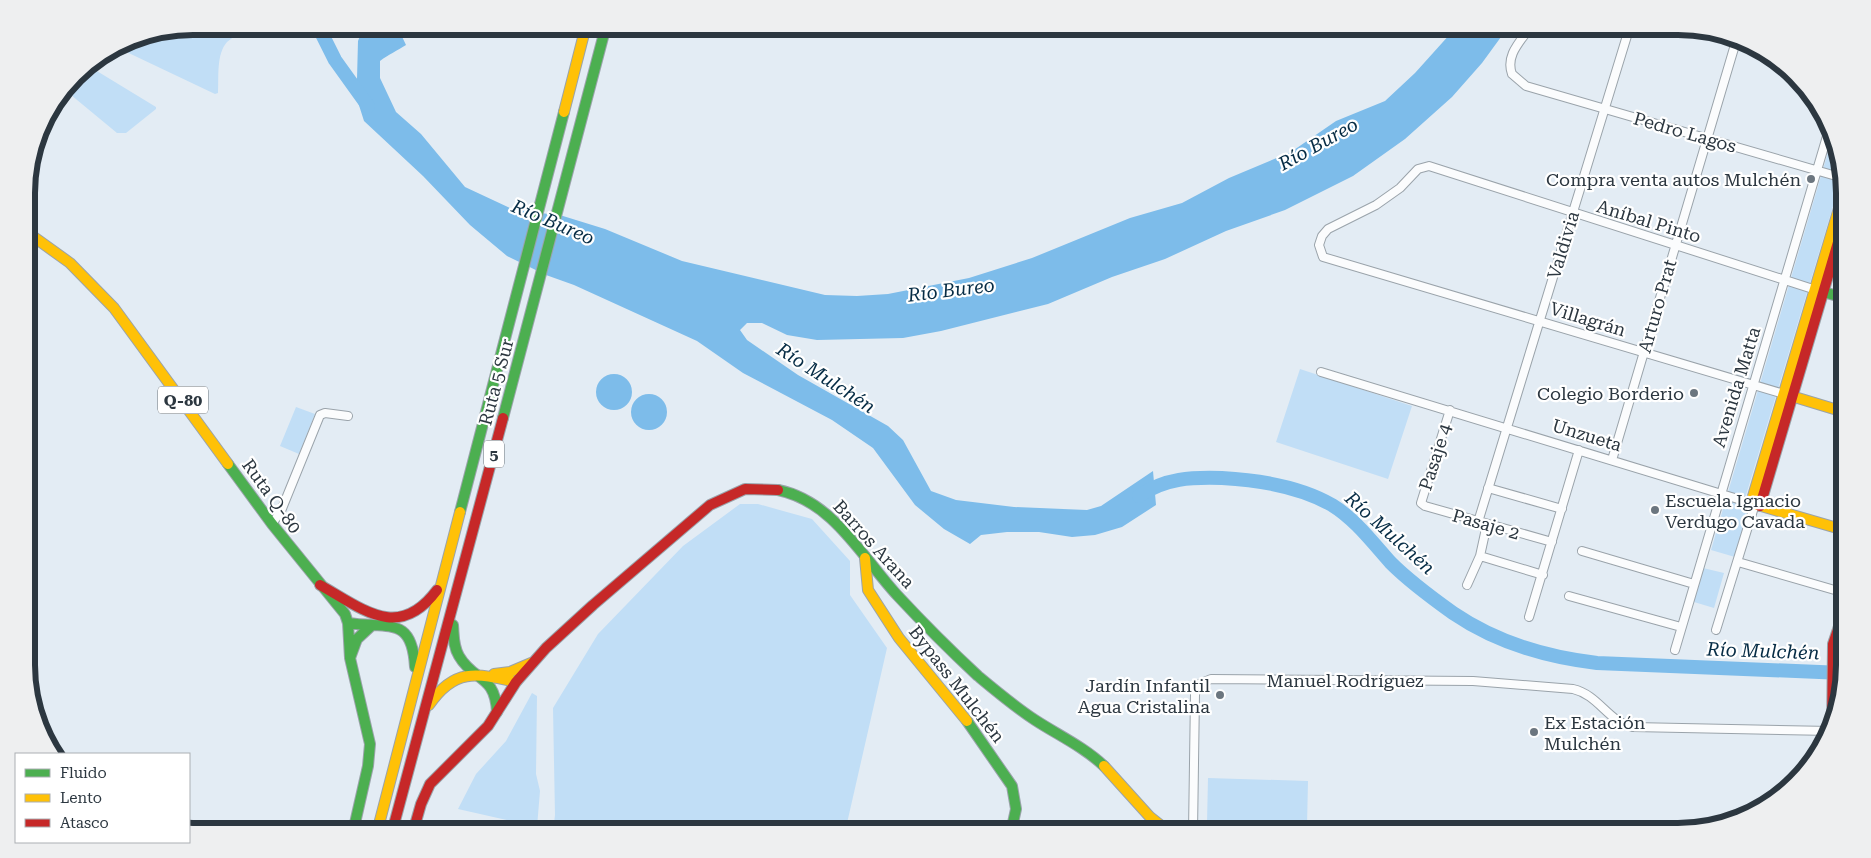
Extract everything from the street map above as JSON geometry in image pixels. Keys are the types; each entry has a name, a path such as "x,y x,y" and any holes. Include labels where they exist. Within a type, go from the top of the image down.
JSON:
{"main road":[{"name":"Ruta 5 Sur","path":"379,823 584,35"},
{"name":"Ruta 5 Sur","path":"394,823 604,35"},
{"path":"1755,504 1819,291 1836,223"},
{"name":"Ruta Q-80","path":"35,238 70,263 114,308 272,524 342,610 348,623 350,658 370,744 368,766 355,823"},
{"path":"1819,291 1836,244"},
{"name":"Aníbal Pinto","path":"1819,291 1836,296"},
{"name":"Villagrán","path":"1788,395 1836,410"},
{"name":"Barros Arana","path":"416,823 423,797 430,784 488,726 516,682 532,663 593,605 689,521 734,491 756,488 775,489 806,499 834,519 865,558 926,625 1005,698 1035,722 1098,761 1146,814 1158,823"},
{"name":"Unzueta","path":"1755,504 1836,528"},
{"name":"Bypass Mulchén","path":"865,558 868,590 899,638 959,710 1012,786 1016,808 1013,823"},
{"path":"320,585 370,612 393,619 415,616 424,609 443,581"},
{"path":"455,599 452,638 456,651 466,666 480,675 496,694 497,712"},
{"path":"348,623 360,614 370,612"},
{"path":"348,623 371,626 389,625 400,629 408,636 416,655 415,685"},
{"path":"350,658 357,639 371,626"},
{"path":"1832,698 1836,656"},
{"path":"422,719 435,696 448,682 464,675 510,672 532,663"},
{"path":"480,675 516,682"}],"street":[{"name":"Pedro Lagos","path":"1525,35 1512,53 1510,61 1512,74 1526,86 1835,176"},
{"name":"Valdivia","path":"1478,522 1627,35"},
{"name":"Arturo Prat","path":"1612,460 1735,46"},
{"name":"Avenida Matta","path":"1675,650 1826,139"},
{"name":"Aníbal Pinto","path":"1323,257 1319,245 1322,236 1328,229 1376,205 1394,193 1422,168 1429,166 1572,214 1819,291"},
{"name":"Villagrán","path":"1323,257 1788,395"},
{"name":"Unzueta","path":"1320,372 1507,427 1755,504"},
{"name":"Pasaje 4","path":"1421,503 1450,410"},
{"path":"272,524 280,511 320,415 326,413 348,416"},
{"path":"1529,617 1579,450"},
{"path":"1488,488 1562,508"},
{"name":"Pasaje 2","path":"1421,503 1478,522 1552,542"},
{"path":"1716,630 1755,504"},
{"path":"1467,585 1480,556 1487,524"},
{"path":"1582,551 1694,584"},
{"path":"1480,556 1543,575"},
{"path":"1738,562 1836,591"},
{"path":"1569,596 1681,628"},
{"name":"Manuel Rodríguez","path":"1193,823 1195,694 1199,684 1211,680 1473,681 1573,689 1585,691 1618,721 1626,725 1696,729 1822,731"}],"shaded area":[{"path":"236,35 223,47 219,66 218,93 215,94 124,51 142,43 172,36"},
{"path":"95,70 156,107 156,109 126,133 117,133 70,94"},
{"path":"1829,147 1835,172 1836,196 1743,505 1750,507 1735,557 1711,550"},
{"path":"1300,369 1412,406 1388,479 1276,442"},
{"path":"296,407 315,414 299,454 280,446"},
{"path":"740,504 758,504 812,519 850,561 850,595 887,648 847,823 554,823 553,708 598,634 683,546"},
{"path":"1703,568 1724,573 1714,608 1694,602"},
{"path":"532,693 537,696 536,774 540,791 537,823 519,823 458,809 476,774 506,741"},
{"path":"1208,778 1308,781 1307,823 1207,823"}],"water":[{"path":"360,35 401,35 406,45 380,61 380,78 396,112 421,134 465,187 512,209 563,216 605,229 682,261 825,295 857,296 888,294 969,278 1032,258 1130,218 1182,203 1229,178 1291,152 1336,121 1385,101 1415,73 1449,35 1502,35 1482,63 1452,97 1405,139 1353,176 1285,210 1226,231 1165,259 1112,277 1048,304 941,331 903,338 817,340 787,335 762,323 747,323 740,330 747,340 798,375 888,426 903,440 931,491 956,500 1014,507 1087,510 1101,506 1153,471 1156,505 1122,527 1095,535 1072,537 1039,532 1007,532 981,535 970,544 944,529 915,505 873,448 832,420 743,373 697,341 507,256 470,225 423,176 364,121 357,99 358,41"},
{"path":"614,374 626,380 632,392 626,404 614,410 602,404 596,392 602,380"},
{"path":"649,394 661,400 667,412 661,424 649,430 637,424 631,412 637,400"}],"waterway":[{"name":"Río Bureo","path":"322,35 335,60 368,106"},
{"name":"Río Mulchén","path":"1139,496 1159,485 1169,482 1200,478 1264,482 1306,493 1332,505 1348,517 1398,570 1453,613 1487,633 1522,647 1559,657 1597,663 1836,673"}],"traffic: fast":[{"path":"503,418 604,35"},
{"path":"460,512 564,112"},
{"path":"1817,290 1836,296"},
{"path":"228,464 272,524 345,614 348,623 350,658 370,744 368,766 355,823"},
{"path":"778,490 797,496 831,518 845,532 897,595 978,676 1020,710 1079,747 1104,766"},
{"path":"348,623 386,626 403,632 409,639 413,650 415,667"},
{"path":"453,625 454,641 459,656 471,670 488,684 495,700 497,712"},
{"path":"350,658 357,639 371,626"},
{"path":"967,721 1012,786 1016,809 1013,823"}],"traffic: slow":[{"path":"564,112 584,35"},
{"path":"1836,218 1751,503 1836,528"},
{"path":"35,238 70,263 114,308 228,464"},
{"path":"1788,395 1836,410"},
{"path":"379,823 460,512"},
{"path":"865,558 868,590 899,638 967,721"},
{"path":"494,674 510,672 531,663"},
{"path":"429,705 438,693 448,685 457,679 467,676 489,677 516,682"},
{"path":"1104,766 1158,823"}],"traffic: jam":[{"path":"1760,506 1836,249"},
{"path":"394,823 503,418"},
{"path":"516,682 546,648 593,605 710,505 745,489 778,490"},
{"path":"320,585 366,611 381,616 395,617 409,614 423,605 437,590"},
{"path":"1832,699 1833,644 1836,635"},
{"path":"416,823 421,804 430,784 488,726 516,682"}],"place":[{"name":"Compra venta autos Mulchén","path":"1811,179"},
{"name":"Colegio Borderio","path":"1694,393"},
{"name":"Escuela Ignacio Verdugo Cavada","path":"1655,510"},
{"name":"Jardín Infantil Agua Cristalina","path":"1220,695"},
{"name":"Ex Estación Mulchén","path":"1534,732"}]}
